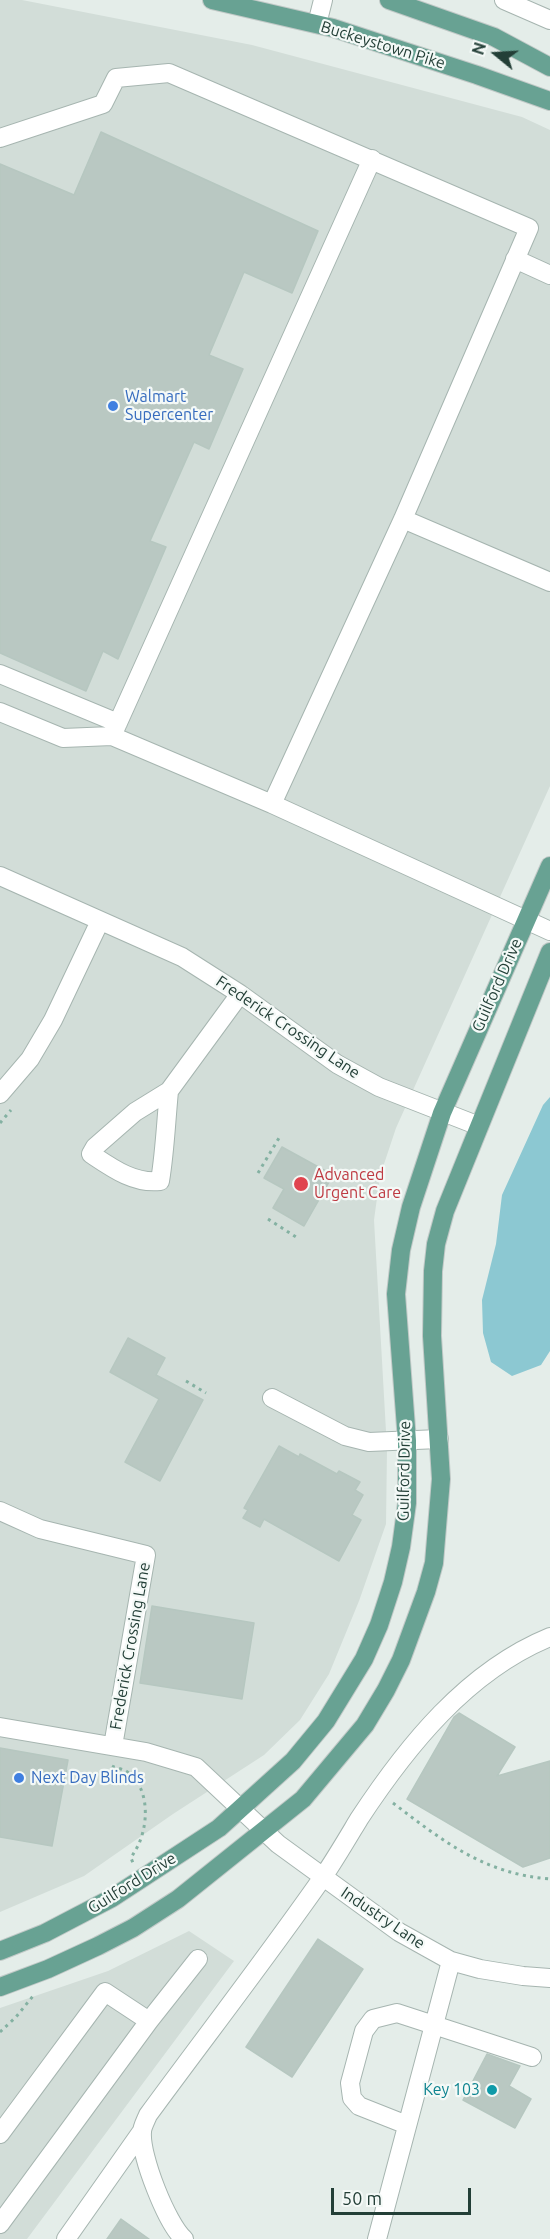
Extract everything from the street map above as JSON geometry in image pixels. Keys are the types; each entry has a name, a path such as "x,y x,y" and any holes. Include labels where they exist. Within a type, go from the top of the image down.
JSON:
{"main road":[{"name":"Buckeystown Pike","path":"212,0 317,24 550,101"},
{"path":"399,2 494,37 550,67"},
{"name":"Guilford Drive","path":"0,1951 45,1933 112,1898 219,1828 293,1761 327,1721 364,1659 379,1625 393,1582 407,1503 407,1441 396,1294 401,1250 411,1207 442,1113 550,866"},
{"name":"Guilford Drive","path":"0,1987 48,1969 133,1928 178,1899 303,1798 365,1725 386,1690 401,1660 434,1563 441,1479 432,1336 433,1271 436,1244 445,1211 550,952"}],"street":[{"path":"317,24 322,0"},
{"path":"504,0 550,20"},
{"path":"0,138 103,104 116,78 169,73 529,228 403,519 272,804"},
{"path":"115,730 372,159"},
{"path":"515,260 550,275"},
{"path":"403,519 550,582"},
{"path":"0,674 272,804 550,932"},
{"path":"0,712 63,738 115,730"},
{"name":"Frederick Crossing Lane","path":"0,876 182,957 240,994 337,1064 379,1087 479,1126"},
{"path":"0,1094 30,1059 52,1020 100,921"},
{"path":"169,1091 165,1130 166,1146 160,1180 152,1182 123,1175 91,1154 95,1147 135,1112 169,1091 240,994"},
{"path":"272,1398 345,1436 369,1442 439,1439"},
{"name":"Frederick Crossing Lane","path":"0,1512 40,1529 146,1555 113,1746"},
{"path":"66,2239 142,2131 148,2115 323,1877 379,1792 430,1725 460,1695 506,1660 550,1637"},
{"name":"Industry Lane","path":"0,1727 146,1752 196,1767 278,1844 399,1932 451,1961 480,1969 550,1978"},
{"path":"0,2224 148,2021 198,1959"},
{"path":"377,2239 451,1961"},
{"path":"0,2134 105,1992 148,2021"},
{"path":"406,2125 358,2106 352,2098 350,2083 364,2031 373,2019 397,2013 532,2058"},
{"path":"142,2131 149,2172 178,2234 184,2239"}],"path":[{"path":"258,1173 279,1138"},
{"path":"268,1220 296,1237"},
{"path":"186,1381 206,1393"},
{"path":"109,1765 126,1771 142,1789 145,1823 140,1841 131,1858 135,1868"},
{"path":"379,1792 456,1849 482,1863 505,1872 550,1879"},
{"path":"0,2032 33,1996"}],"shaded area":[{"path":"0,0 22,0 252,45 522,117 550,130 550,786 396,1128 380,1176 374,1220 387,1449 386,1524 359,1601 329,1674 300,1720 264,1755 173,1814 84,1876 0,1912"},
{"path":"189,1931 234,1961 27,2239 0,2239 0,2008 108,1971"}],"water":[{"path":"550,1097 550,1351 541,1365 512,1376 491,1362 483,1333 482,1300 496,1244 502,1195 543,1105"}],"building":[{"name":"Walmart Supercenter","path":"101,132 318,231 292,293 244,272 209,355 243,369 209,449 194,442 150,541 166,547 118,659 103,651 86,691 0,653 0,164 74,195"},
{"name":"Advanced Urgent Care","path":"282,1147 333,1175 304,1226 273,1208 284,1189 264,1178"},
{"path":"128,1338 165,1358 156,1375 203,1400 160,1481 125,1462 159,1399 110,1372"},
{"path":"279,1446 299,1457 300,1454 337,1474 339,1471 360,1482 355,1490 363,1495 352,1515 361,1520 339,1561 264,1519 260,1527 243,1518 248,1510 244,1508"},
{"path":"152,1606 254,1623 242,1699 140,1683"},
{"path":"459,1713 515,1747 497,1776 550,1761 550,1858 523,1867 407,1799 454,1717"},
{"path":"0,1748 68,1760 52,1846 0,1837"},
{"path":"318,1939 363,1969 292,2077 246,2047"},
{"name":"Key 103","path":"487,2054 520,2066 509,2086 531,2099 515,2128 463,2100"},
{"path":"121,2219 149,2239 107,2239"}],"place":[{"name":"Walmart Supercenter","path":"113,406"},
{"name":"Advanced Urgent Care","path":"301,1184"},
{"name":"Next Day Blinds","path":"19,1778"},
{"name":"Key 103","path":"492,2090"}]}
